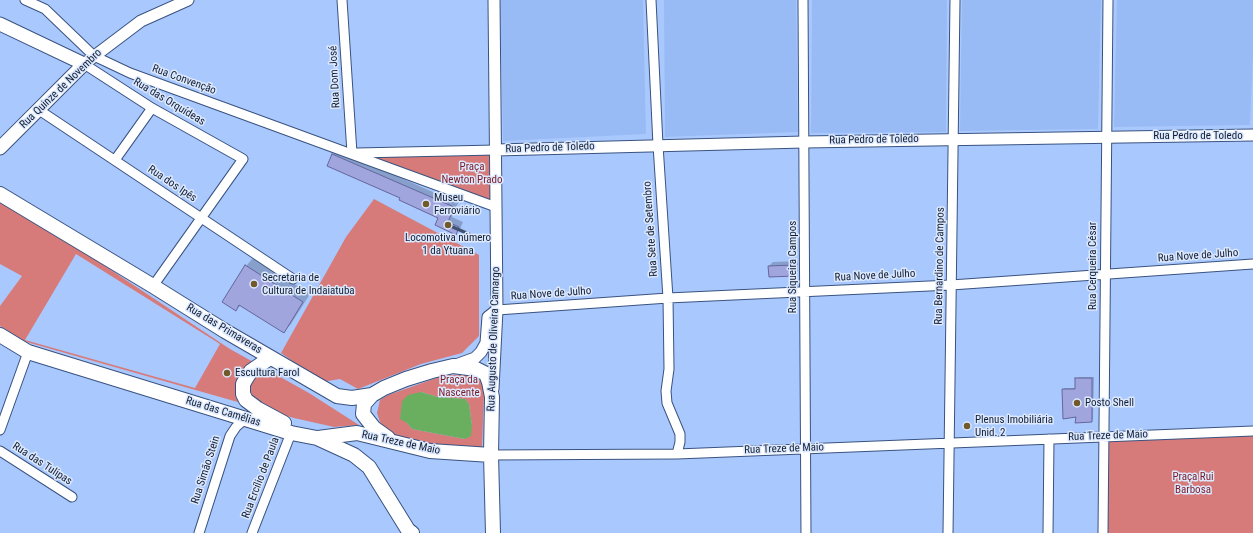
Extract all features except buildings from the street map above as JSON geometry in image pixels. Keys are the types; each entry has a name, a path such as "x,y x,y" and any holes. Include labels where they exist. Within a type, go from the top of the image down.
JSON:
{"main road":[{"path":"0,24 89,60"},
{"name":"Rua Quinze de Novembro","path":"0,148 89,60"},
{"name":"Rua das Primaveras","path":"0,194 270,358 337,396 352,398 372,395 384,388 406,379 453,366"},
{"name":"Rua das Camélias","path":"0,335 28,352 291,433 317,438 354,455 369,467 408,530 412,533"},
{"path":"270,358 251,371 246,377 243,384 243,394 246,400 271,417 317,438"},
{"path":"453,366 476,369 486,374 492,397"},
{"path":"372,395 364,404 363,414 374,428 396,443"},
{"name":"Rua Augusto de Oliveira Camargo","path":"492,397 491,455 493,533"},
{"name":"Rua Treze de Maio","path":"317,438 357,434 430,451 491,455"}],"street":[{"name":"Rua Convenção","path":"25,0 45,5 89,60 130,73 352,154"},
{"name":"Rua Quinze de Novembro","path":"89,60 141,21 188,0"},
{"name":"Rua Dom José","path":"342,0 352,154"},
{"name":"Rua Augusto de Oliveira Camargo","path":"492,397 497,310 494,0"},
{"name":"Rua Sete de Setembro","path":"651,0 658,145 668,298 669,369 666,390 667,403 680,434 677,454"},
{"name":"Rua Siqueira Campos","path":"803,0 806,533"},
{"name":"Rua Bernardino de Campos","path":"948,533 955,0"},
{"name":"Rua Cerqueira César","path":"1103,533 1108,0"},
{"name":"Rua das Orquídeas","path":"89,60 152,108 243,159 201,218"},
{"path":"115,160 152,108"},
{"name":"Rua dos Ipês","path":"39,110 293,278"},
{"name":"Rua Pedro de Toledo","path":"496,150 954,139 1253,135"},
{"path":"352,154 496,150"},
{"path":"352,154 496,207"},
{"path":"153,286 201,218"},
{"name":"Rua Nove de Julho","path":"497,310 668,298 951,285 1253,264"},
{"name":"Rua das Primaveras","path":"453,366 475,358 481,352 486,343 488,317 497,310"},
{"path":"0,430 28,352"},
{"name":"Rua Simão Stein","path":"198,533 230,436 236,426 244,418"},
{"name":"Rua Treze de Maio","path":"491,455 677,454 1253,431"},
{"name":"Rua Ercílio de Paula","path":"252,533 291,433"},
{"path":"1048,533 1049,438"},
{"name":"Rua das Tulipas","path":"0,451 72,497"}],"shaded area":[{"path":"500,0 643,0 646,134 503,141"},
{"path":"664,0 796,0 798,132 665,137"},
{"path":"812,0 947,0 946,132 811,133"},
{"path":"962,0 1101,0 1098,129 960,131"},
{"path":"1117,0 1253,0 1253,56 1250,125 1114,127"},
{"path":"421,392 438,397 465,399 469,404 472,425 471,436 465,439 412,429 407,423 400,419 402,401 408,395"}],"green space":[{"name":"Praça Newton Prado","path":"496,150 496,207 352,153"},
{"path":"374,199 479,255 479,336 462,353 421,364 358,389 340,379 322,382 281,353 346,237"},
{"path":"0,200 43,225 230,349 309,393 359,425 334,427 294,418 23,341 0,326 0,306 22,276 0,264","holes":["76,254 220,344 195,388 25,340"]},
{"name":"Praça da Nascente","path":"445,375 467,375 481,381 484,393 482,449 396,443 380,422 377,413 380,400 388,395","holes":["421,392 438,397 465,399 469,404 472,425 465,439 412,429 407,423"]},
{"name":"Praça Rui Barbosa","path":"1253,431 1253,533 1103,533 1104,437"}],"railway":[{"path":"448,225 469,234"}],"place":[{"name":"Museu Ferroviário","path":"426,204"},
{"name":"Locomotiva número 1 da Ytuana","path":"448,225"},
{"name":"Secretaria de Cultura de Indaiatuba","path":"254,284"},
{"name":"Escultura Farol","path":"227,373"},
{"name":"Posto Shell","path":"1077,403"},
{"name":"Plenus Imobiliária Unid. 2","path":"967,426"}]}
